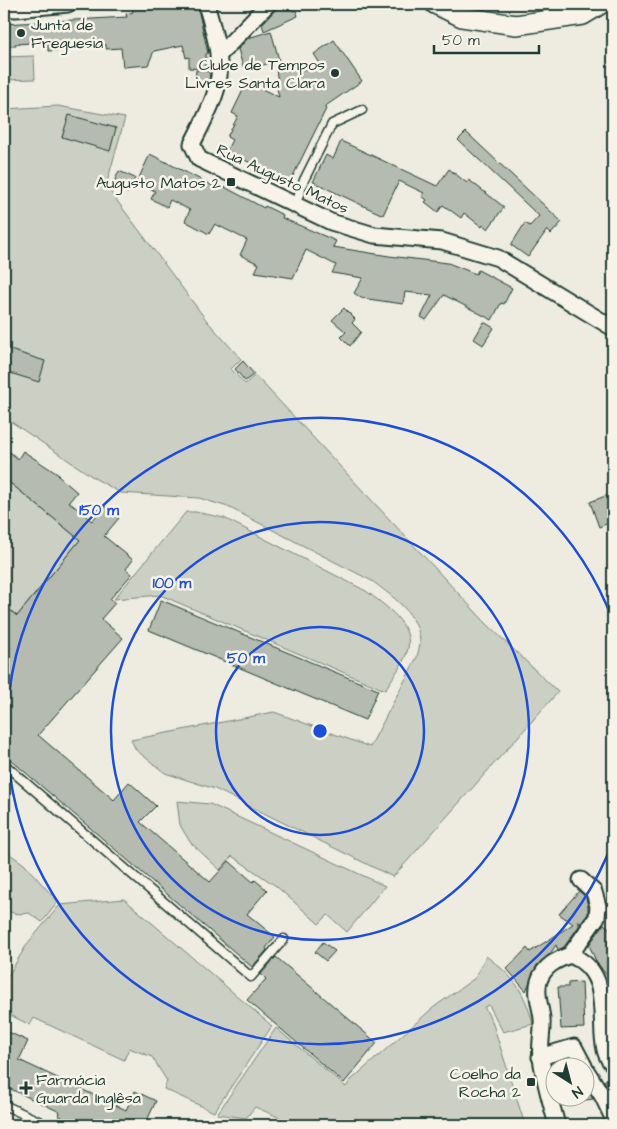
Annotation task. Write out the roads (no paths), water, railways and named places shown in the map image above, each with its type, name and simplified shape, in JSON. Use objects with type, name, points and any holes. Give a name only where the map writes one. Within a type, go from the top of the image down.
[{"type":"street","points":[[4,8],[16,9],[68,4]]},
{"type":"street","name":"Rua Augusto Matos","points":[[206,4],[218,56],[220,77],[213,98],[192,144],[199,159],[331,222],[374,235],[442,241],[498,258],[613,328]]},
{"type":"street","points":[[218,56],[268,4]]},
{"type":"street","points":[[435,4],[462,18],[516,25],[583,15],[601,4]]},
{"type":"street","points":[[557,1125],[540,1057],[542,1020],[538,992],[539,982],[550,964],[570,955],[597,917],[598,906],[594,892],[581,880]]},
{"type":"street","points":[[570,955],[588,965],[599,984],[604,1047],[608,1060],[613,1064]]},
{"type":"street","points":[[540,1057],[574,1047],[578,1056]]},
{"type":"street","points":[[594,1083],[613,1118]]},
{"type":"lane","points":[[295,206],[304,180],[332,124],[362,110]]},
{"type":"lane","points":[[4,764],[251,977],[284,939]]},
{"type":"lane","points":[[4,1105],[47,1125]]},
{"type":"place","name":"Junta de Freguesia","points":[[21,33]]},
{"type":"place","name":"Clube de Tempos Livres Santa Clara","points":[[335,73]]},
{"type":"place","name":"Augusto Matos 2","points":[[231,182]]},
{"type":"place","name":"Coelho da Rocha 2","points":[[531,1082]]},
{"type":"place","name":"Farmácia Guarda Inglêsa","points":[[26,1088]]}]
